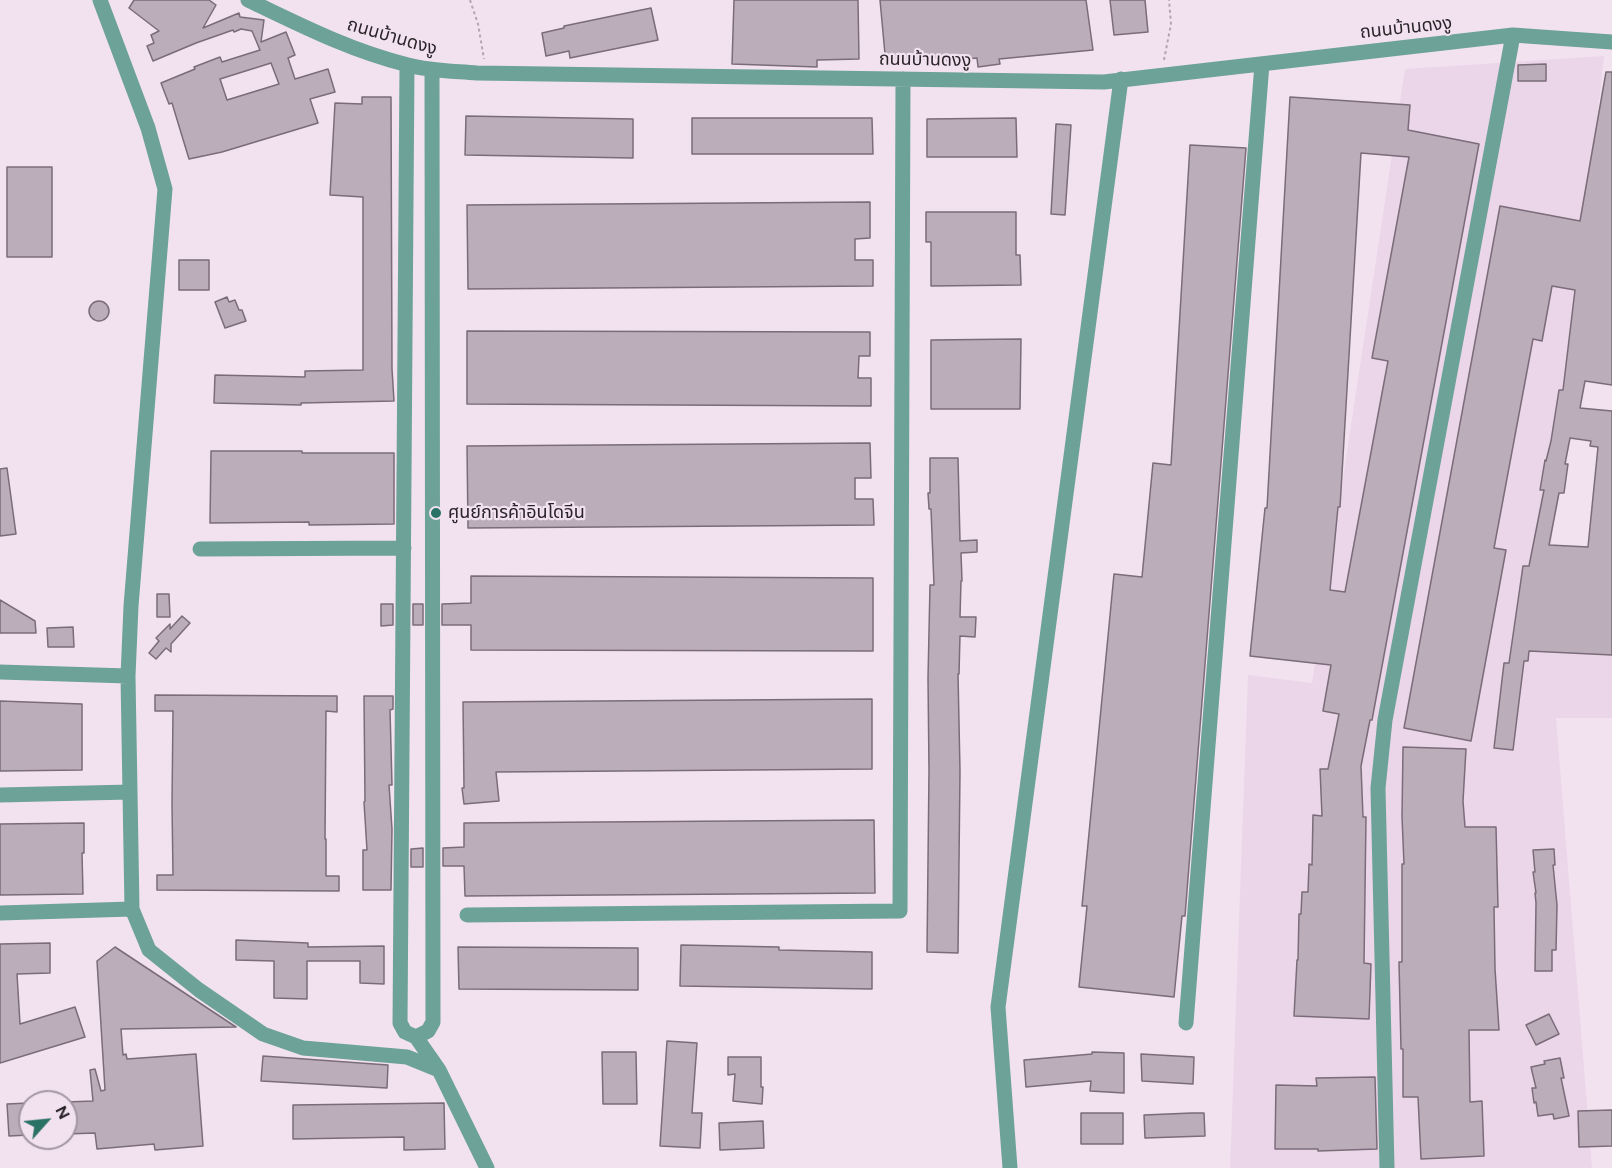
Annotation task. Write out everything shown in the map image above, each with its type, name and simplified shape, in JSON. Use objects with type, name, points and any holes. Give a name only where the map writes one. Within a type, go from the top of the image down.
[{"type":"street","points":[[100,0],[148,128],[165,189],[131,606],[128,676],[132,909],[149,950],[199,990],[263,1034],[303,1048],[407,1057],[439,1070]]},
{"type":"street","name":"ถนนบ้านดงงู","points":[[248,0],[332,40],[407,65],[432,70],[487,73],[1104,81],[1513,35],[1612,42]]},
{"type":"street","points":[[1387,1168],[1378,788],[1384,732],[1513,35]]},
{"type":"street","points":[[1186,1023],[1262,64]]},
{"type":"street","points":[[407,65],[400,1023],[405,1032],[416,1037],[439,1070],[487,1168]]},
{"type":"street","points":[[416,1037],[428,1031],[433,1022],[432,70]]},
{"type":"street","points":[[467,915],[900,911],[903,79]]},
{"type":"street","points":[[1010,1168],[998,1007],[1121,80]]},
{"type":"street","points":[[200,549],[404,548]]},
{"type":"street","points":[[0,672],[128,676]]},
{"type":"street","points":[[0,795],[130,792]]},
{"type":"street","points":[[0,913],[132,909]]},
{"type":"path","points":[[470,0],[478,24],[487,73]]},
{"type":"path","points":[[1162,75],[1171,24],[1169,0]]},
{"type":"shaded area","points":[[1604,56],[1551,548],[1612,552],[1612,718],[1556,718],[1592,1168],[1230,1168],[1248,675],[1312,683],[1405,69]]},
{"type":"building","points":[[134,0],[209,0],[216,5],[203,28],[239,13],[240,17],[264,20],[261,42],[286,32],[295,55],[288,58],[295,79],[328,69],[335,92],[310,99],[318,123],[222,152],[189,159],[172,103],[169,104],[161,83],[220,57],[222,62],[260,50],[252,31],[241,29],[196,43],[153,61],[147,46],[154,43],[151,35],[159,31],[129,8]],"holes":[[[271,63],[279,84],[227,100],[220,79]]]},
{"type":"building","points":[[734,0],[858,0],[859,59],[817,60],[817,67],[732,64]]},
{"type":"building","points":[[880,0],[1086,0],[1093,50],[999,59],[1000,64],[978,67],[977,58],[947,61],[947,56],[912,60],[912,63],[886,65]]},
{"type":"building","points":[[1110,0],[1145,0],[1148,32],[1114,35]]},
{"type":"building","points":[[651,8],[658,40],[570,58],[569,51],[546,56],[542,33],[564,28],[564,26]]},
{"type":"building","points":[[1546,64],[1546,81],[1518,81],[1518,65]]},
{"type":"building","points":[[1606,72],[1612,72],[1612,385],[1585,381],[1580,408],[1612,411],[1612,655],[1529,651],[1528,661],[1524,661],[1513,750],[1494,748],[1504,663],[1509,663],[1523,566],[1529,566],[1544,490],[1540,490],[1545,460],[1551,441],[1559,390],[1563,390],[1575,290],[1552,286],[1542,341],[1533,339],[1494,548],[1506,550],[1471,741],[1404,728],[1500,206],[1580,221]],"holes":[[[1570,438],[1591,441],[1590,446],[1598,447],[1588,547],[1549,545],[1559,493],[1564,493],[1568,464],[1565,464]]]},
{"type":"building","points":[[362,97],[391,97],[394,401],[301,403],[301,405],[214,403],[215,375],[305,377],[305,371],[363,370],[363,197],[330,195],[335,103],[362,104]]},
{"type":"building","points":[[1290,97],[1410,105],[1408,130],[1479,144],[1372,720],[1370,720],[1361,766],[1363,817],[1366,817],[1364,963],[1371,964],[1369,1019],[1294,1016],[1299,914],[1301,914],[1302,892],[1308,892],[1309,864],[1312,865],[1313,815],[1322,816],[1320,769],[1328,769],[1339,714],[1323,711],[1331,665],[1250,656],[1265,508],[1267,508]],"holes":[[[1361,153],[1409,157],[1372,358],[1388,361],[1345,592],[1330,590],[1338,507],[1340,507]]]},
{"type":"building","points":[[466,116],[633,119],[633,158],[465,155]]},
{"type":"building","points":[[692,118],[872,118],[873,154],[692,154]]},
{"type":"building","points":[[1016,118],[1017,157],[927,157],[927,119]]},
{"type":"building","points":[[1056,124],[1071,125],[1065,215],[1051,214]]},
{"type":"building","points":[[1190,145],[1246,148],[1185,916],[1182,916],[1174,997],[1079,987],[1087,906],[1082,906],[1114,574],[1142,577],[1153,463],[1171,465]]},
{"type":"building","points":[[7,167],[52,167],[52,257],[7,257]]},
{"type":"building","points":[[870,202],[870,238],[855,239],[855,260],[873,260],[873,286],[468,289],[467,205]]},
{"type":"building","points":[[926,212],[1016,212],[1016,255],[1020,255],[1021,285],[931,286],[931,242],[926,242]]},
{"type":"building","points":[[179,260],[209,260],[209,290],[179,290]]},
{"type":"building","points":[[227,297],[229,302],[235,300],[246,321],[225,328],[215,302]]},
{"type":"building","points":[[99,301],[106,304],[109,311],[106,318],[99,321],[92,318],[89,311],[92,304]]},
{"type":"building","points":[[467,331],[870,332],[870,356],[859,356],[858,378],[871,378],[871,406],[467,404]]},
{"type":"building","points":[[1021,339],[1020,409],[931,409],[931,340]]},
{"type":"building","points":[[870,443],[871,478],[855,478],[855,499],[873,499],[874,525],[468,528],[467,446]]},
{"type":"building","points":[[211,451],[394,453],[394,524],[210,523]]},
{"type":"building","points":[[930,458],[958,458],[960,541],[977,540],[977,552],[961,553],[960,617],[976,617],[975,637],[960,636],[958,953],[927,952],[928,678],[930,585],[934,585],[931,509],[929,509],[928,493],[930,493]]},
{"type":"building","points":[[7,468],[16,534],[0,536],[0,469]]},
{"type":"building","points":[[471,576],[873,578],[873,651],[471,650],[471,625],[442,625],[442,604],[471,603]]},
{"type":"building","points":[[157,594],[169,594],[170,617],[157,617]]},
{"type":"building","points":[[0,600],[35,621],[36,633],[0,633]]},
{"type":"building","points":[[381,604],[393,604],[393,625],[381,626]]},
{"type":"building","points":[[413,604],[423,604],[423,625],[413,625]]},
{"type":"building","points":[[182,616],[190,623],[171,644],[171,652],[166,648],[156,659],[149,653],[159,641],[156,638],[170,624],[170,629]]},
{"type":"building","points":[[73,627],[74,647],[48,647],[47,628]]},
{"type":"building","points":[[155,695],[337,696],[337,712],[326,711],[325,839],[326,876],[339,876],[339,891],[157,890],[157,875],[173,875],[173,711],[155,711]]},
{"type":"building","points":[[364,696],[393,696],[393,709],[390,710],[392,785],[389,785],[392,829],[391,890],[363,890],[363,850],[367,850],[364,802]]},
{"type":"building","points":[[872,699],[872,769],[496,772],[499,801],[464,804],[462,788],[464,788],[463,702]]},
{"type":"building","points":[[0,701],[82,704],[82,770],[0,771]]},
{"type":"building","points":[[1403,747],[1466,749],[1463,801],[1465,827],[1496,827],[1498,907],[1494,907],[1499,1030],[1469,1030],[1470,1102],[1482,1101],[1484,1156],[1421,1159],[1418,1097],[1403,1097],[1399,962],[1402,962],[1402,864],[1404,864]]},
{"type":"building","points":[[874,820],[875,893],[465,896],[464,866],[443,866],[443,848],[464,847],[464,823]]},
{"type":"building","points":[[84,823],[83,894],[0,895],[0,824]]},
{"type":"building","points":[[423,848],[423,867],[411,867],[411,849]]},
{"type":"building","points":[[1554,849],[1555,865],[1553,865],[1557,905],[1556,950],[1552,950],[1552,971],[1535,971],[1536,893],[1533,850]]},
{"type":"building","points":[[236,940],[308,943],[308,947],[384,946],[384,984],[360,983],[360,961],[307,961],[307,999],[274,998],[274,961],[236,960]]},
{"type":"building","points":[[50,943],[50,973],[17,974],[20,1024],[75,1007],[85,1037],[0,1063],[0,944]]},
{"type":"building","points":[[681,945],[872,952],[872,989],[680,986]]},
{"type":"building","points":[[115,947],[236,1027],[121,1029],[123,1055],[126,1054],[127,1059],[196,1054],[203,1146],[155,1150],[154,1144],[97,1149],[95,1133],[78,1134],[78,1102],[93,1101],[90,1070],[95,1069],[101,1091],[105,1090],[97,961]]},
{"type":"building","points":[[458,947],[638,948],[638,990],[459,989]]},
{"type":"building","points":[[1549,1014],[1559,1034],[1536,1045],[1526,1025]]},
{"type":"building","points":[[667,1041],[697,1043],[692,1113],[702,1113],[700,1148],[660,1146]]},
{"type":"building","points":[[602,1052],[636,1052],[637,1104],[603,1104]]},
{"type":"building","points":[[1092,1052],[1124,1053],[1124,1093],[1090,1091],[1091,1081],[1026,1087],[1024,1060],[1092,1054]]},
{"type":"building","points":[[1141,1054],[1194,1057],[1193,1084],[1142,1081]]},
{"type":"building","points":[[263,1056],[388,1065],[387,1088],[261,1081]]},
{"type":"building","points":[[728,1057],[761,1057],[762,1104],[733,1101],[735,1074],[728,1075]]},
{"type":"building","points":[[1560,1058],[1564,1078],[1561,1078],[1569,1116],[1554,1119],[1553,1114],[1538,1116],[1536,1102],[1534,1103],[1532,1088],[1536,1088],[1531,1067],[1545,1064],[1544,1061]]},
{"type":"building","points":[[1375,1077],[1377,1149],[1318,1151],[1318,1149],[1275,1149],[1276,1085],[1317,1086],[1316,1078]]},
{"type":"building","points":[[444,1103],[445,1149],[404,1150],[404,1137],[293,1139],[293,1105]]},
{"type":"building","points":[[7,1104],[18,1104],[18,1136],[9,1136]]},
{"type":"building","points":[[1612,1110],[1612,1146],[1579,1147],[1578,1111]]},
{"type":"building","points":[[1081,1113],[1123,1113],[1123,1144],[1081,1144]]},
{"type":"building","points":[[1204,1113],[1205,1136],[1145,1138],[1144,1115]]},
{"type":"building","points":[[763,1121],[764,1148],[720,1150],[719,1123]]},
{"type":"place","name":"ศูนย์การค้าอินโดจีน","points":[[436,513]]}]
